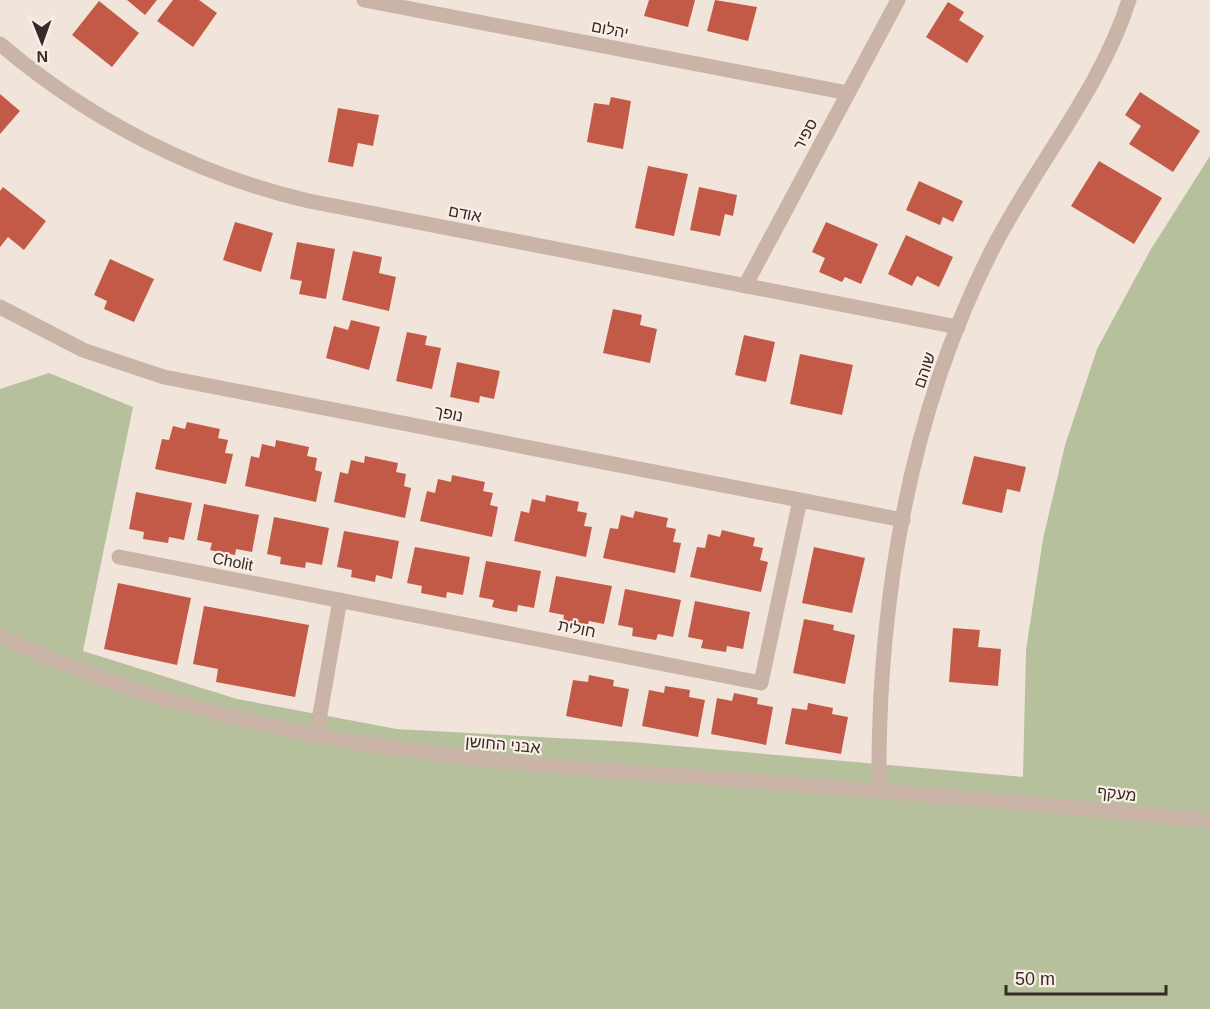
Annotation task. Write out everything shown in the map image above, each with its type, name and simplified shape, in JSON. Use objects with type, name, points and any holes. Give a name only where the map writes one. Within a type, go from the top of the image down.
[{"type":"street","name":"יהלום","points":[[364,0],[848,93]]},
{"type":"street","name":"ספיר","points":[[745,286],[898,0]]},
{"type":"street","name":"שוהם","points":[[879,791],[878,717],[882,664],[903,520],[922,436],[958,327],[991,251],[1022,194],[1093,84],[1123,21],[1130,0]]},
{"type":"street","name":"אודם","points":[[0,44],[39,75],[109,120],[178,157],[246,184],[309,201],[958,327]]},
{"type":"street","name":"נופך","points":[[0,307],[83,350],[164,377],[903,520]]},
{"type":"street","name":"חולית","points":[[340,600],[761,683],[800,500]]},
{"type":"street","name":"Cholit","points":[[118,557],[340,600]]},
{"type":"street","points":[[316,737],[340,600]]},
{"type":"street","name":"אבני החושן","points":[[0,636],[59,662],[135,691],[219,715],[316,737],[479,761],[1020,801]]},
{"type":"street","name":"מעקף","points":[[1020,801],[1210,821]]},
{"type":"green space","points":[[1210,156],[1210,1009],[0,1009],[0,389],[49,373],[133,407],[83,651],[237,699],[397,729],[632,742],[1023,777],[1026,650],[1043,539],[1065,445],[1097,349],[1151,249]]},
{"type":"building","points":[[127,0],[157,0],[145,15]]},
{"type":"building","points":[[173,0],[199,0],[217,13],[193,47],[157,21]]},
{"type":"building","points":[[649,0],[695,0],[688,27],[644,16]]},
{"type":"building","points":[[715,0],[757,7],[748,41],[707,31]]},
{"type":"building","points":[[99,1],[139,33],[112,67],[72,35]]},
{"type":"building","points":[[948,2],[964,12],[959,20],[984,36],[967,63],[926,37]]},
{"type":"building","points":[[1140,92],[1200,131],[1173,172],[1129,144],[1141,126],[1125,115]]},
{"type":"building","points":[[0,94],[20,111],[0,134]]},
{"type":"building","points":[[611,97],[631,101],[623,149],[587,142],[594,103],[609,105]]},
{"type":"building","points":[[338,108],[379,115],[373,146],[358,143],[353,167],[328,162]]},
{"type":"building","points":[[1099,161],[1162,198],[1134,244],[1071,206]]},
{"type":"building","points":[[648,166],[688,174],[674,236],[635,228]]},
{"type":"building","points":[[919,181],[963,201],[953,222],[943,217],[940,225],[906,210]]},
{"type":"building","points":[[3,187],[46,221],[24,250],[8,237],[0,247],[0,191]]},
{"type":"building","points":[[699,187],[737,195],[733,216],[725,214],[720,236],[690,230]]},
{"type":"building","points":[[235,222],[273,233],[261,272],[223,260]]},
{"type":"building","points":[[826,222],[878,244],[861,284],[845,277],[842,282],[819,272],[825,258],[812,252]]},
{"type":"building","points":[[906,235],[953,257],[939,287],[917,276],[912,286],[888,274]]},
{"type":"building","points":[[297,242],[335,249],[326,299],[299,294],[302,281],[290,279]]},
{"type":"building","points":[[353,251],[382,257],[379,273],[396,277],[389,311],[342,300]]},
{"type":"building","points":[[110,259],[154,279],[134,322],[104,309],[107,301],[94,295]]},
{"type":"building","points":[[613,309],[642,315],[640,325],[657,329],[650,363],[603,353]]},
{"type":"building","points":[[351,320],[380,327],[369,370],[326,358],[334,326],[348,330]]},
{"type":"building","points":[[407,332],[427,336],[425,345],[441,348],[432,389],[396,381]]},
{"type":"building","points":[[744,335],[775,342],[766,382],[735,375]]},
{"type":"building","points":[[800,354],[853,365],[842,415],[790,404]]},
{"type":"building","points":[[457,362],[500,371],[494,399],[480,396],[479,403],[450,397]]},
{"type":"building","points":[[187,422],[220,429],[218,438],[228,440],[225,453],[233,454],[226,484],[155,469],[162,439],[169,440],[173,426],[185,429]]},
{"type":"building","points":[[276,440],[309,447],[307,456],[317,458],[315,470],[322,472],[316,502],[245,486],[251,456],[259,458],[262,444],[275,447]]},
{"type":"building","points":[[365,456],[398,463],[396,472],[406,474],[404,486],[411,488],[405,518],[334,502],[340,472],[348,474],[351,460],[364,463]]},
{"type":"building","points":[[974,456],[1026,467],[1020,492],[1007,489],[1002,513],[962,504]]},
{"type":"building","points":[[452,475],[485,482],[483,491],[493,493],[490,505],[498,507],[492,537],[420,521],[427,491],[435,493],[438,479],[451,482]]},
{"type":"building","points":[[136,492],[192,503],[184,540],[169,537],[168,543],[143,539],[144,532],[129,529]]},
{"type":"building","points":[[546,495],[579,502],[577,511],[587,513],[584,526],[592,527],[586,557],[514,541],[521,511],[529,513],[532,499],[545,502]]},
{"type":"building","points":[[204,504],[259,515],[252,552],[236,549],[235,555],[210,550],[212,543],[197,540]]},
{"type":"building","points":[[635,511],[668,518],[666,527],[676,529],[673,542],[681,543],[675,573],[603,558],[610,528],[618,529],[621,515],[633,518]]},
{"type":"building","points":[[274,517],[329,528],[322,565],[306,562],[305,568],[280,564],[281,557],[267,554]]},
{"type":"building","points":[[722,530],[755,538],[753,546],[763,548],[760,560],[768,562],[761,592],[690,577],[697,547],[705,548],[708,534],[720,537]]},
{"type":"building","points":[[344,531],[399,541],[392,579],[376,575],[375,582],[351,577],[352,570],[337,567]]},
{"type":"building","points":[[415,547],[470,557],[463,595],[447,592],[446,598],[421,593],[422,586],[407,583]]},
{"type":"building","points":[[814,547],[865,558],[852,613],[802,603]]},
{"type":"building","points":[[486,561],[541,571],[534,608],[518,605],[517,612],[505,610],[492,607],[494,600],[479,597]]},
{"type":"building","points":[[556,576],[612,586],[604,624],[589,621],[587,627],[563,622],[564,615],[549,612]]},
{"type":"building","points":[[118,583],[191,598],[177,665],[104,649]]},
{"type":"building","points":[[625,589],[681,600],[673,637],[658,634],[656,640],[632,636],[633,628],[618,625]]},
{"type":"building","points":[[695,601],[750,612],[743,649],[727,646],[726,652],[701,648],[703,640],[688,637]]},
{"type":"building","points":[[204,606],[309,625],[295,697],[216,682],[218,669],[193,664]]},
{"type":"building","points":[[804,619],[834,625],[833,630],[855,635],[845,684],[793,673]]},
{"type":"building","points":[[953,628],[980,630],[978,647],[1001,649],[998,686],[949,682]]},
{"type":"building","points":[[589,675],[614,680],[613,686],[629,689],[622,727],[566,716],[573,680],[588,682]]},
{"type":"building","points":[[665,686],[690,690],[689,697],[705,700],[698,737],[642,726],[649,690],[664,693]]},
{"type":"building","points":[[734,693],[758,698],[757,704],[773,707],[766,745],[711,734],[717,698],[732,701]]},
{"type":"building","points":[[808,703],[833,708],[832,714],[848,717],[841,754],[785,744],[792,708],[807,710]]}]
